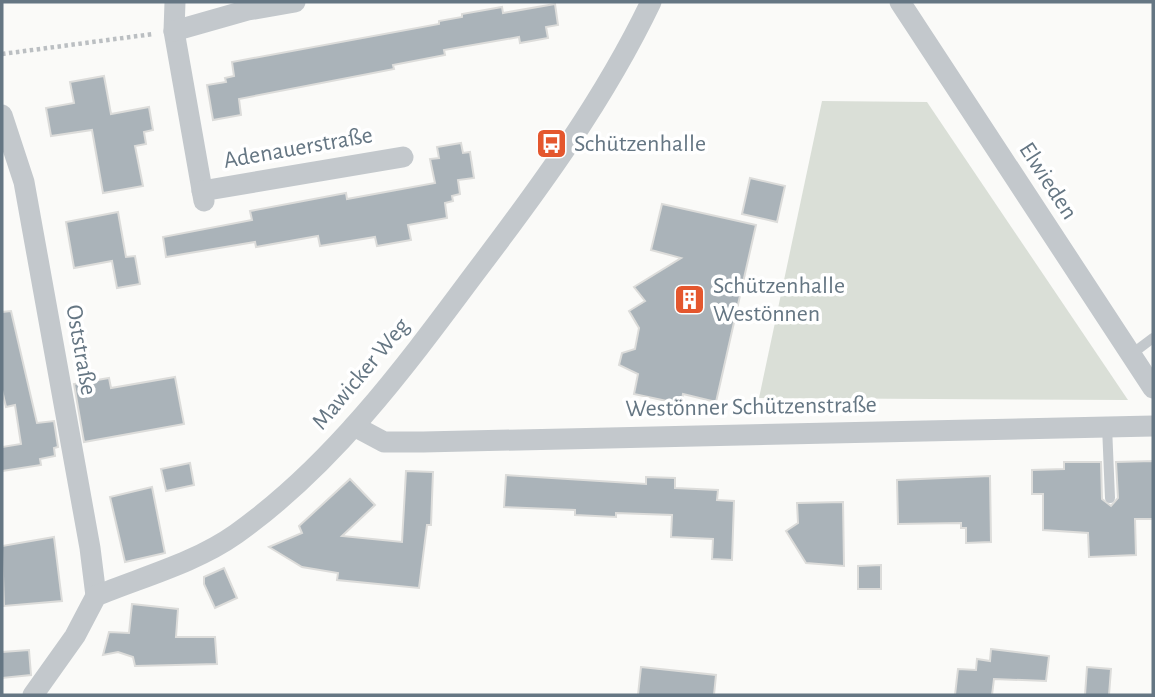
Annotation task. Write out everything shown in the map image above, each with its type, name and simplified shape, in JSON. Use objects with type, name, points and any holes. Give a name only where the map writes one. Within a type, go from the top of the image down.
[{"type":"street","name":"Adenauerstraße","points":[[175,2],[174,31],[203,196],[403,157]]},
{"type":"street","points":[[174,31],[248,10],[295,2]]},
{"type":"street","name":"Mawicker Weg","points":[[96,596],[192,558],[235,535],[309,474],[355,426],[427,338],[546,178],[626,54],[651,2]]},
{"type":"street","name":"Elwieden","points":[[900,2],[1153,388]]},
{"type":"street","name":"Oststraße","points":[[2,115],[24,182],[90,548],[96,596]]},
{"type":"street","name":"Westönner Schützenstraße","points":[[355,426],[384,442],[1153,426]]},
{"type":"street","points":[[33,695],[75,636],[96,596]]},
{"type":"lane","points":[[1132,353],[1153,338]]},
{"type":"lane","points":[[1107,426],[1110,498]]},
{"type":"path","points":[[2,54],[174,31]]},
{"type":"shaded area","points":[[822,101],[927,102],[1128,400],[759,398]]},
{"type":"building","points":[[555,4],[558,25],[546,27],[548,38],[520,43],[519,37],[444,50],[445,55],[393,65],[394,69],[239,99],[241,115],[213,120],[207,85],[226,82],[225,78],[234,76],[232,62],[439,24],[439,21],[462,17],[462,14],[502,7],[503,13]]},
{"type":"building","points":[[104,76],[111,114],[149,107],[153,130],[144,132],[146,144],[135,146],[143,186],[103,193],[92,130],[51,136],[46,108],[74,103],[70,82]]},
{"type":"building","points":[[461,143],[463,153],[470,152],[474,178],[458,180],[460,194],[452,196],[453,201],[445,203],[447,218],[408,225],[411,240],[377,246],[375,237],[320,246],[318,236],[256,247],[255,242],[166,257],[163,237],[252,220],[250,211],[346,193],[347,199],[435,183],[430,159],[439,158],[437,147]]},
{"type":"building","points":[[750,178],[785,186],[777,222],[742,214]]},
{"type":"building","name":"Schützenhalle Westönnen","points":[[662,204],[756,225],[716,402],[683,394],[681,404],[634,394],[638,374],[619,365],[622,353],[635,349],[639,328],[629,311],[645,301],[634,287],[681,258],[651,250]]},
{"type":"building","points":[[118,212],[126,257],[135,256],[140,284],[117,288],[112,261],[74,268],[66,222]]},
{"type":"building","points":[[11,311],[37,423],[54,421],[58,447],[54,448],[55,456],[40,459],[41,465],[2,471],[2,447],[21,444],[15,405],[6,407],[2,390],[2,312]]},
{"type":"building","points":[[175,377],[184,424],[84,442],[74,384],[109,378],[111,388]]},
{"type":"building","points":[[1153,461],[1153,519],[1135,519],[1136,555],[1089,557],[1088,533],[1043,530],[1043,494],[1032,494],[1032,470],[1064,469],[1064,462],[1101,462],[1102,499],[1111,506],[1118,498],[1116,462]]},
{"type":"building","points":[[190,463],[194,485],[166,491],[161,469]]},
{"type":"building","points":[[406,471],[433,472],[431,525],[427,525],[419,588],[337,580],[338,573],[302,567],[269,547],[302,533],[299,526],[350,479],[375,505],[342,536],[402,542]]},
{"type":"building","points":[[506,475],[646,484],[646,477],[675,478],[675,488],[718,490],[717,500],[734,501],[732,560],[712,559],[713,539],[671,537],[672,515],[616,513],[616,517],[575,515],[575,510],[504,507]]},
{"type":"building","points":[[990,476],[991,542],[966,543],[966,528],[961,528],[961,523],[898,524],[897,480]]},
{"type":"building","points":[[152,487],[165,553],[125,562],[110,497]]},
{"type":"building","points":[[843,502],[844,566],[806,563],[786,531],[798,523],[797,503]]},
{"type":"building","points":[[54,537],[62,601],[4,606],[2,546]]},
{"type":"building","points":[[881,565],[881,589],[858,589],[858,566]]},
{"type":"building","points":[[224,568],[237,598],[215,608],[204,584],[204,577]]},
{"type":"building","points":[[132,604],[178,609],[176,637],[215,637],[217,664],[135,666],[133,657],[118,652],[103,655],[109,632],[129,633]]},
{"type":"building","points":[[991,649],[1049,656],[1046,681],[994,679],[992,695],[955,695],[958,669],[976,670],[977,659],[990,661]]},
{"type":"building","points":[[29,650],[31,675],[2,678],[2,652]]},
{"type":"building","points":[[641,667],[716,675],[714,695],[638,695]]},
{"type":"building","points":[[1087,667],[1111,669],[1109,695],[1085,695]]},
{"type":"place","name":"Schützenhalle","points":[[551,144]]},
{"type":"place","name":"Schützenhalle Westönnen","points":[[690,300]]}]
